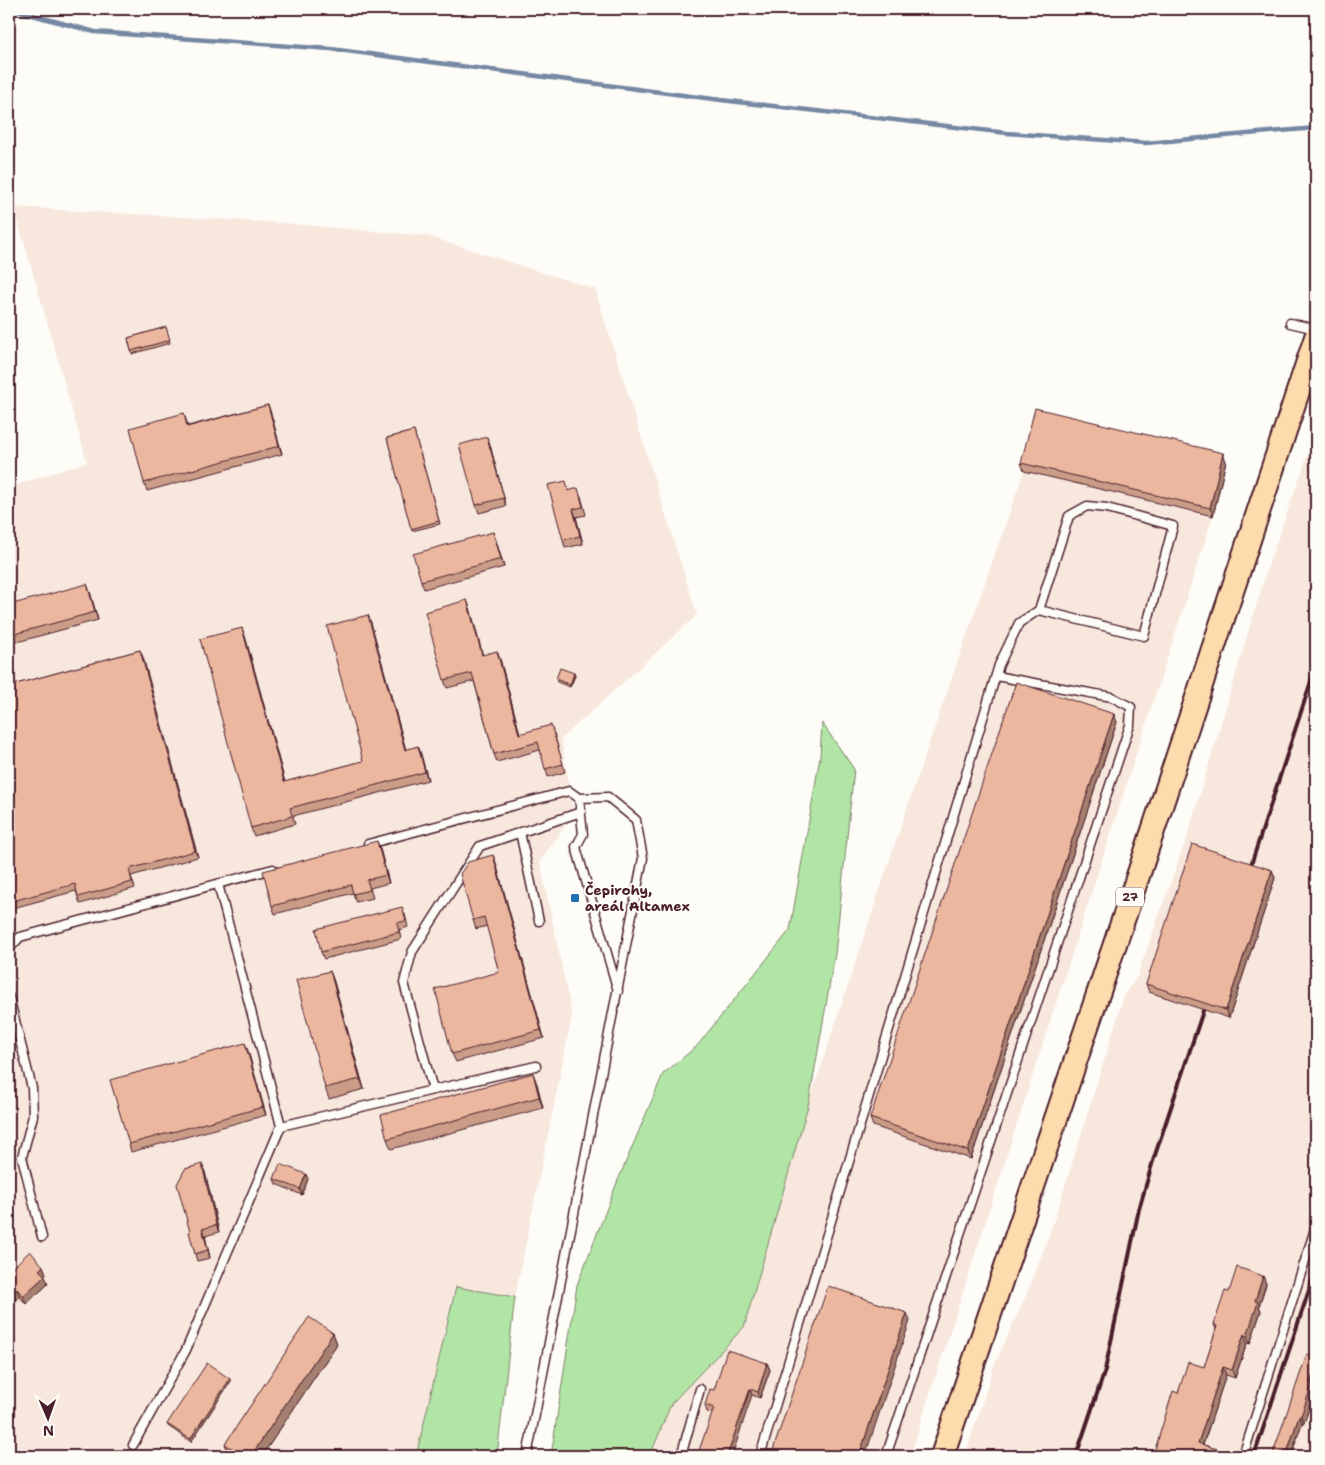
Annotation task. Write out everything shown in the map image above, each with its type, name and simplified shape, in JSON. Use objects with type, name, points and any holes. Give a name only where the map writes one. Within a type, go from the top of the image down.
[{"type":"main road","name":"27","points":[[942,1456],[1151,836],[1316,336]]},
{"type":"lane","points":[[1290,323],[1316,329]]},
{"type":"lane","points":[[760,1456],[999,665],[1019,623],[1039,610],[1069,516],[1087,506],[1107,508],[1173,526],[1144,636],[1039,610]]},
{"type":"lane","points":[[886,1456],[1130,725],[1131,707],[1112,697],[996,676]]},
{"type":"lane","points":[[360,846],[569,790],[579,798],[608,797],[636,820],[643,858],[527,1456]]},
{"type":"lane","points":[[579,798],[583,834],[576,847],[618,991]]},
{"type":"lane","points":[[433,1090],[404,983],[412,952],[480,846],[581,812]]},
{"type":"lane","points":[[520,832],[539,921]]},
{"type":"lane","points":[[9,949],[20,937],[285,866]]},
{"type":"lane","points":[[132,1445],[186,1350],[281,1126],[218,884]]},
{"type":"lane","points":[[9,997],[32,1088],[33,1116],[22,1158],[42,1237]]},
{"type":"lane","points":[[281,1126],[536,1066]]},
{"type":"lane","points":[[1244,1456],[1316,1226]]},
{"type":"lane","points":[[681,1456],[700,1389]]},
{"type":"shaded area","points":[[14,207],[282,223],[427,236],[595,289],[697,615],[561,739],[574,814],[540,861],[572,1016],[515,1297],[455,1287],[416,1456],[9,1456],[9,487],[87,462]]},
{"type":"shaded area","points":[[1038,416],[1226,461],[1213,516],[910,1456],[650,1456],[671,1404],[744,1327],[809,1102],[916,781],[1024,471]]},
{"type":"shaded area","points":[[1316,432],[1316,1456],[965,1456],[994,1366],[1031,1284],[1056,1215],[1125,993],[1137,977],[1189,831],[1268,566]]},
{"type":"green space","points":[[822,723],[854,769],[835,954],[809,1102],[744,1327],[671,1404],[650,1456],[551,1456],[577,1285],[616,1185],[663,1074],[697,1046],[790,930],[820,757]]},
{"type":"green space","points":[[456,1287],[515,1297],[497,1456],[416,1456]]},
{"type":"building","points":[[166,327],[170,340],[131,351],[128,338]]},
{"type":"building","points":[[268,405],[279,446],[144,483],[130,428],[184,413],[187,427]]},
{"type":"building","points":[[1035,408],[1223,453],[1210,508],[1021,463]]},
{"type":"building","points":[[414,431],[439,521],[411,529],[387,438]]},
{"type":"building","points":[[487,437],[504,498],[476,505],[459,445]]},
{"type":"building","points":[[566,481],[568,491],[578,488],[583,507],[573,509],[580,536],[563,540],[548,485]]},
{"type":"building","points":[[493,532],[501,559],[421,581],[413,554]]},
{"type":"building","points":[[87,584],[95,612],[14,634],[9,615],[9,605]]},
{"type":"building","points":[[467,600],[482,655],[497,651],[519,734],[551,725],[563,764],[545,769],[538,742],[494,754],[472,673],[444,680],[425,612]]},
{"type":"building","points":[[368,615],[405,750],[418,746],[425,772],[290,808],[292,816],[251,828],[200,639],[242,628],[284,782],[363,761],[327,626]]},
{"type":"building","points":[[140,650],[195,851],[129,869],[132,882],[78,897],[75,884],[9,902],[9,686]]},
{"type":"building","points":[[560,668],[574,673],[570,685],[556,679]]},
{"type":"building","points":[[1016,682],[1114,714],[968,1151],[870,1118]]},
{"type":"building","points":[[377,841],[386,875],[367,880],[370,890],[353,894],[351,885],[272,906],[263,871]]},
{"type":"building","points":[[1192,844],[1272,870],[1226,1010],[1146,984]]},
{"type":"building","points":[[493,855],[541,1030],[452,1054],[435,989],[499,972],[484,917],[473,920],[460,874],[468,862]]},
{"type":"building","points":[[402,907],[406,921],[397,923],[399,932],[321,952],[316,929]]},
{"type":"building","points":[[330,971],[360,1079],[325,1088],[296,980]]},
{"type":"building","points":[[245,1043],[263,1107],[129,1144],[110,1080]]},
{"type":"building","points":[[533,1073],[539,1097],[387,1139],[381,1115]]},
{"type":"building","points":[[202,1164],[216,1225],[202,1229],[208,1250],[195,1254],[177,1184],[185,1169]]},
{"type":"building","points":[[280,1164],[306,1174],[300,1189],[274,1179]]},
{"type":"building","points":[[30,1251],[43,1266],[39,1270],[45,1276],[23,1296],[17,1289],[13,1293],[9,1288],[9,1271]]},
{"type":"building","points":[[1237,1267],[1263,1276],[1255,1301],[1258,1302],[1247,1336],[1244,1334],[1232,1370],[1223,1367],[1198,1443],[1220,1450],[1218,1456],[1153,1456],[1173,1391],[1178,1393],[1188,1362],[1204,1367],[1217,1326],[1214,1324],[1225,1291],[1229,1292]]},
{"type":"building","points":[[828,1286],[907,1313],[859,1456],[771,1456]]},
{"type":"building","points":[[309,1317],[333,1333],[251,1456],[244,1456],[225,1444]]},
{"type":"building","points":[[727,1350],[767,1363],[758,1392],[750,1389],[727,1456],[697,1456],[714,1408],[705,1405],[710,1389],[714,1390]]},
{"type":"building","points":[[1307,1354],[1316,1357],[1316,1365],[1310,1383],[1312,1384],[1286,1456],[1272,1456]]},
{"type":"building","points":[[207,1363],[230,1379],[190,1439],[167,1424]]},
{"type":"waterway","points":[[16,9],[95,32],[331,49],[721,100],[1007,133],[1146,143],[1316,128]]},
{"type":"railway","points":[[1247,877],[1316,666]]},
{"type":"railway","points":[[1076,1456],[1105,1370],[1139,1209],[1208,996]]},
{"type":"railway","points":[[1254,1456],[1316,1269]]},
{"type":"place","name":"Čepirohy, areál Altamex","points":[[575,898]]}]
